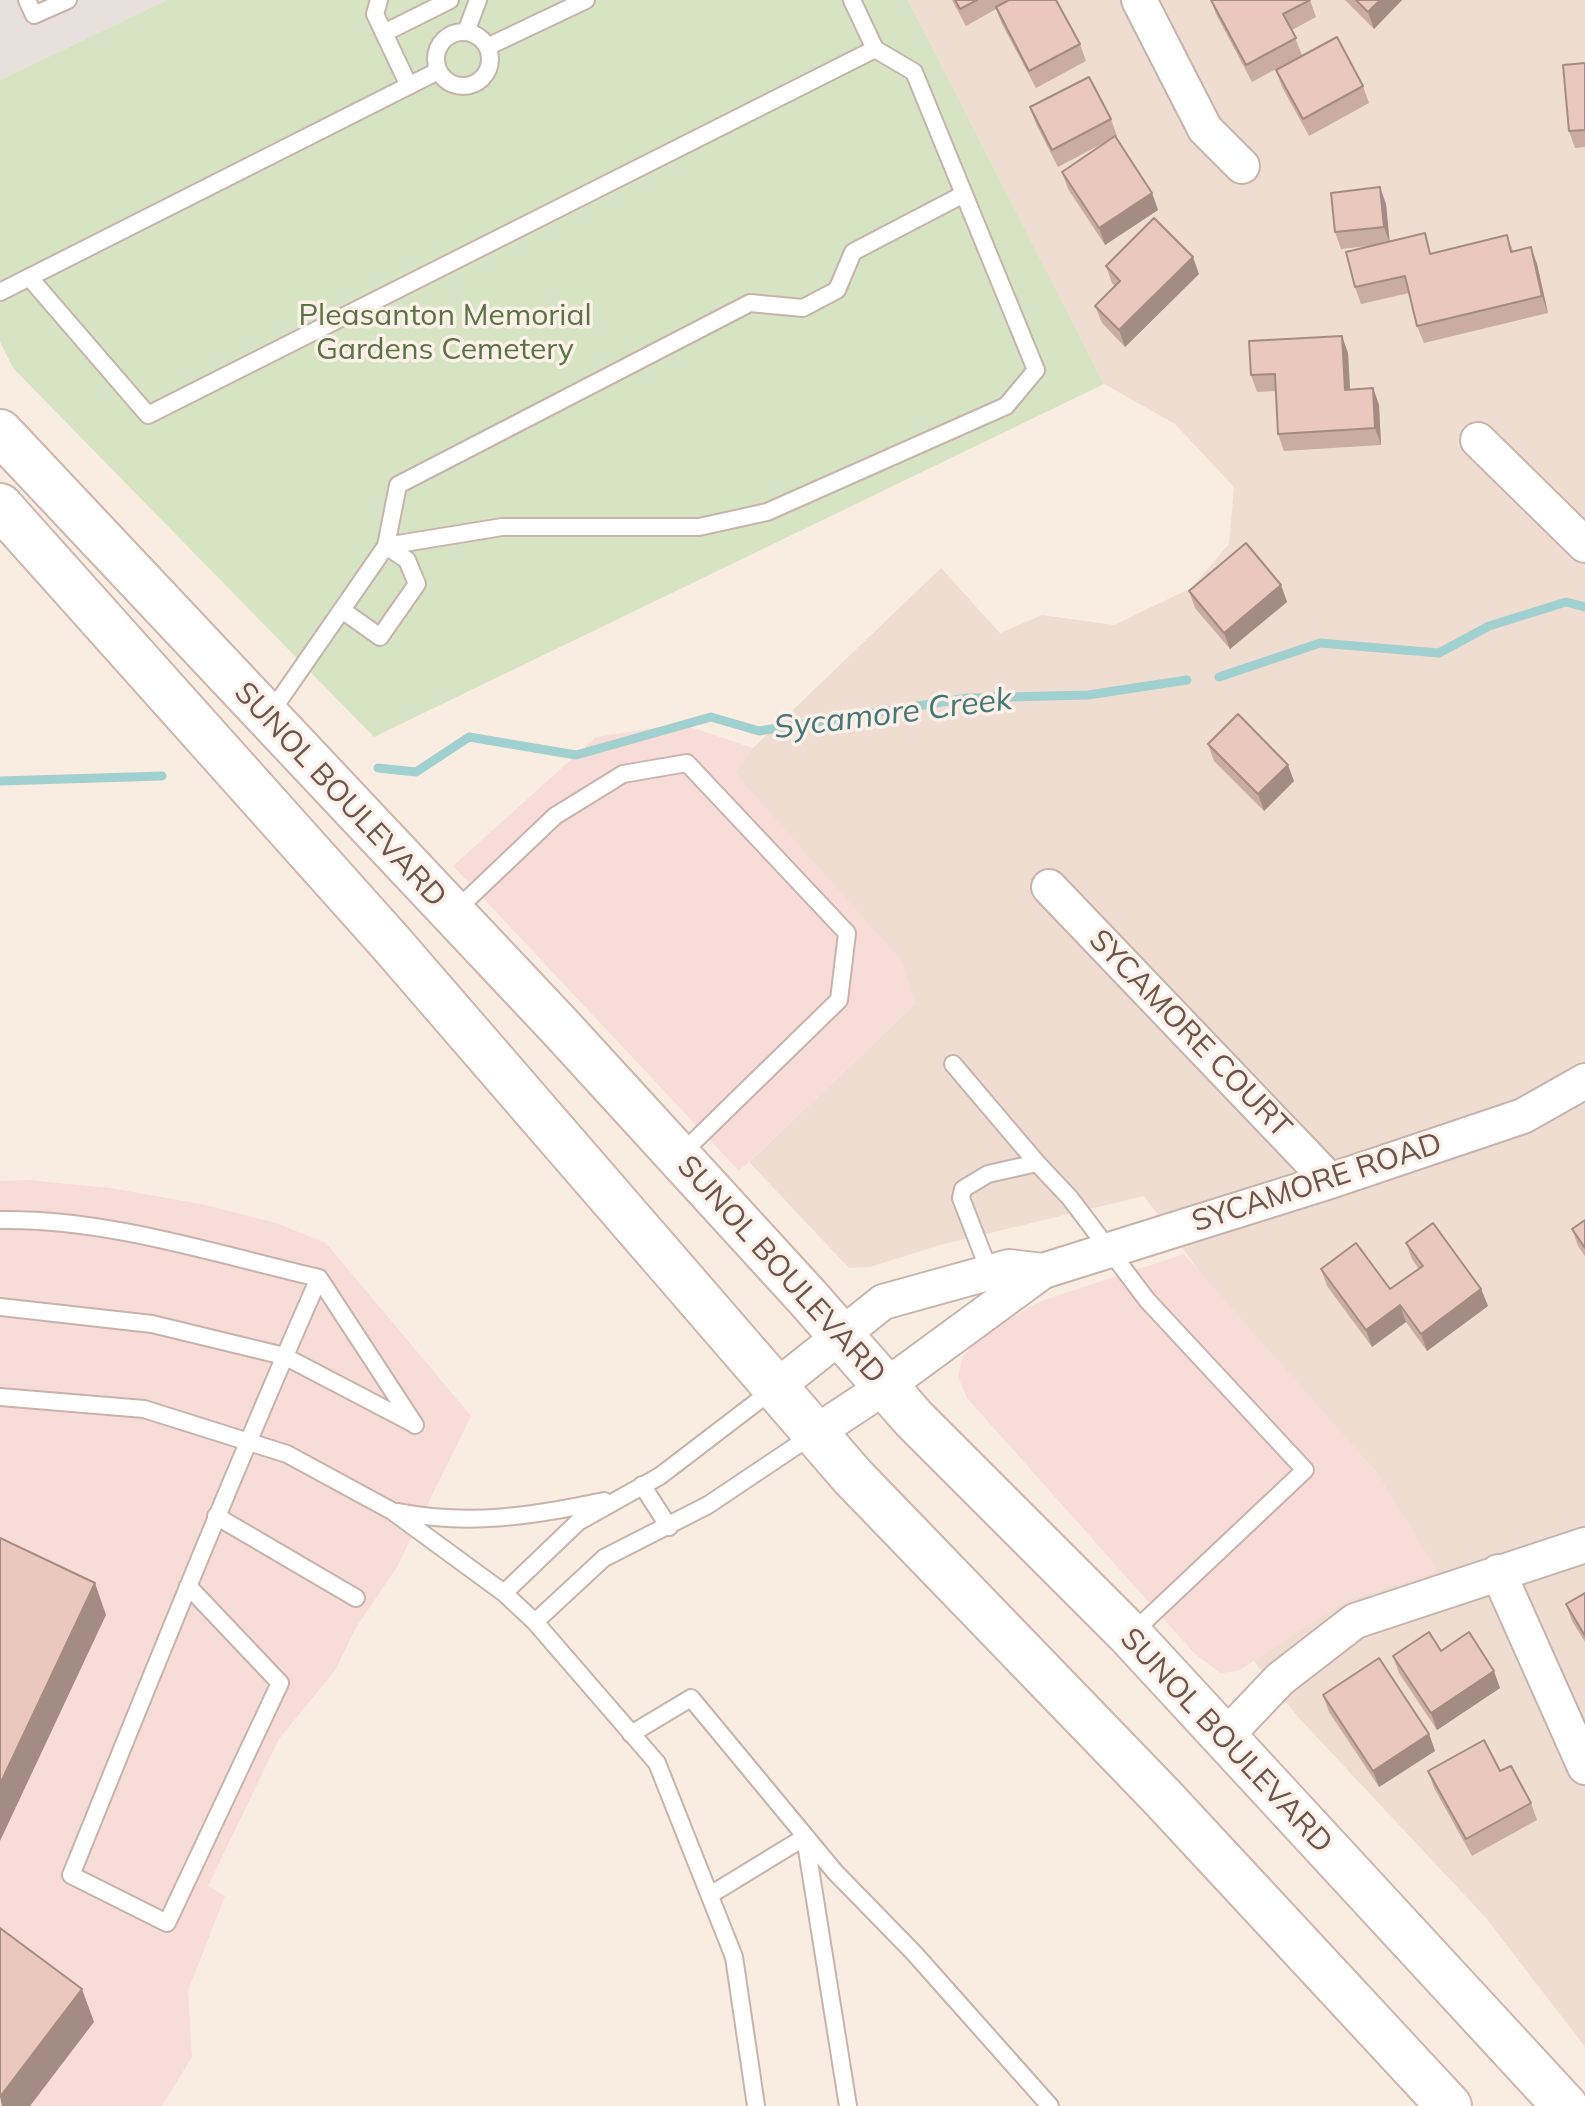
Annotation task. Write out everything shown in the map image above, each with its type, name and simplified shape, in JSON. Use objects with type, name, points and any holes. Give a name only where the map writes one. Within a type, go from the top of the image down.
[{"type":"main road","name":"SUNOL BOULEVARD","points":[[0,432],[679,1157],[886,1386],[1130,1635],[1565,2106]]},
{"type":"main road","name":"SUNOL BOULEVARD","points":[[0,506],[244,783],[390,942],[815,1433],[1302,1946],[1449,2106]]},
{"type":"main road","points":[[51,562],[123,609],[219,714],[236,722],[263,714]]},
{"type":"street","points":[[1139,0],[1205,129],[1242,166]]},
{"type":"street","points":[[1478,440],[1585,545]]},
{"type":"street","name":"SYCAMORE COURT","points":[[1049,887],[1330,1181]]},
{"type":"street","name":"SYCAMORE ROAD","points":[[815,1433],[886,1386],[1043,1271],[1330,1181],[1523,1116],[1585,1081]]},
{"type":"street","name":"SYCAMORE ROAD","points":[[775,1388],[883,1302],[1009,1267],[1043,1271]]},
{"type":"street","points":[[1223,1739],[1280,1679],[1355,1621],[1585,1545]]},
{"type":"street","points":[[1498,1572],[1585,1767]]},
{"type":"lane","points":[[27,0],[34,15],[68,0]]},
{"type":"lane","points":[[379,0],[375,14],[409,86]]},
{"type":"lane","points":[[384,33],[450,0]]},
{"type":"lane","points":[[466,32],[478,0]]},
{"type":"lane","points":[[487,47],[586,0]]},
{"type":"lane","points":[[386,546],[502,527],[699,527],[767,512],[1006,406],[1036,370],[914,72],[875,49],[852,0]]},
{"type":"lane","points":[[466,32],[481,38],[487,47],[489,68],[475,84],[454,86],[438,71],[437,50],[451,34],[466,32]]},
{"type":"lane","points":[[29,277],[148,415],[875,49]]},
{"type":"lane","points":[[0,292],[438,71]]},
{"type":"lane","points":[[263,714],[386,546],[398,485],[750,303],[803,308],[837,290],[853,252],[964,194]]},
{"type":"lane","points":[[342,610],[380,637],[417,584],[407,560],[386,546]]},
{"type":"lane","points":[[453,914],[555,816],[623,774],[687,763],[847,933],[839,1000],[679,1157]]},
{"type":"lane","points":[[953,1064],[1070,1198],[1106,1250],[1147,1300],[1305,1470],[1130,1635]]},
{"type":"lane","points":[[990,1273],[961,1198],[963,1189],[988,1174],[1037,1163]]},
{"type":"lane","points":[[0,1220],[44,1219],[170,1243],[319,1278],[415,1425],[284,1356],[152,1324],[0,1307]]},
{"type":"lane","points":[[188,1586],[280,1683],[167,1923],[71,1875],[246,1441],[319,1278]]},
{"type":"lane","points":[[504,1593],[578,1522],[702,1446],[775,1388]]},
{"type":"lane","points":[[0,1397],[144,1409],[287,1454],[392,1511],[504,1593],[535,1622],[657,1763],[734,1957],[756,2106]]},
{"type":"lane","points":[[535,1622],[604,1558],[669,1527],[815,1433]]},
{"type":"lane","points":[[642,1485],[669,1527]]},
{"type":"lane","points":[[392,1511],[436,1519],[511,1519],[616,1499]]},
{"type":"lane","points":[[216,1516],[356,1598]]},
{"type":"lane","points":[[631,1734],[691,1698],[805,1837],[1050,2106]]},
{"type":"lane","points":[[710,1895],[805,1837]]},
{"type":"lane","points":[[805,1837],[848,2106]]},
{"type":"shaded area","points":[[0,0],[167,0],[0,80]]},
{"type":"shaded area","points":[[908,0],[1585,0],[1585,2047],[1486,1918],[1298,1717],[1253,1660],[1349,1599],[1437,1571],[1376,1472],[1205,1279],[1144,1196],[940,1245],[870,1267],[849,1268],[749,1162],[916,1003],[734,772],[753,748],[941,568],[1000,633],[1042,615],[1114,625],[1191,588],[1229,544],[1234,487],[1175,424],[1104,384]]},
{"type":"shaded area","points":[[681,724],[753,748],[735,773],[901,960],[916,1003],[739,1171],[453,866],[596,737]]},
{"type":"shaded area","points":[[27,1180],[110,1188],[201,1204],[276,1223],[326,1243],[471,1416],[397,1567],[355,1629],[336,1669],[279,1739],[208,1886],[225,1896],[188,1991],[192,2057],[162,2106],[0,2106],[0,1181]]},
{"type":"shaded area","points":[[1184,1254],[1376,1472],[1438,1572],[1349,1599],[1238,1671],[1220,1673],[1194,1653],[967,1398],[958,1377],[963,1356],[983,1335],[1041,1301]]},
{"type":"green space","name":"Pleasanton Memorial Gardens Cemetery","points":[[167,0],[908,0],[1104,384],[374,737],[13,368],[0,342],[0,80]]},
{"type":"building","points":[[955,0],[977,0],[960,9]]},
{"type":"building","points":[[1009,0],[1056,0],[1080,44],[1029,71],[996,7]]},
{"type":"building","points":[[1211,0],[1310,0],[1283,14],[1296,38],[1246,65]]},
{"type":"building","points":[[1356,0],[1380,0],[1368,12]]},
{"type":"building","points":[[1337,37],[1363,86],[1303,119],[1276,70]]},
{"type":"building","points":[[1585,63],[1585,130],[1569,131],[1563,65]]},
{"type":"building","points":[[1089,77],[1111,119],[1052,150],[1030,107]]},
{"type":"building","points":[[1115,136],[1152,193],[1099,228],[1062,172]]},
{"type":"building","points":[[1380,187],[1384,227],[1335,232],[1331,193]]},
{"type":"building","points":[[1154,218],[1193,257],[1119,330],[1095,306],[1120,281],[1106,266]]},
{"type":"building","points":[[1425,233],[1430,254],[1507,235],[1511,252],[1531,247],[1542,296],[1417,326],[1405,276],[1355,287],[1346,252]]},
{"type":"building","points":[[1342,336],[1345,390],[1373,388],[1375,428],[1278,434],[1275,374],[1251,375],[1249,341]]},
{"type":"building","points":[[1246,543],[1281,585],[1224,633],[1189,591]]},
{"type":"building","points":[[1238,714],[1288,765],[1258,794],[1208,744]]},
{"type":"building","points":[[1585,1220],[1585,1248],[1572,1229]]},
{"type":"building","points":[[1433,1223],[1481,1289],[1421,1334],[1400,1305],[1366,1330],[1321,1269],[1356,1243],[1390,1289],[1423,1266],[1406,1243]]},
{"type":"building","points":[[0,1538],[95,1583],[0,1784]]},
{"type":"building","points":[[1585,1593],[1585,1636],[1566,1604]]},
{"type":"building","points":[[1429,1632],[1441,1651],[1469,1632],[1494,1671],[1431,1713],[1393,1656]]},
{"type":"building","points":[[1379,1658],[1429,1734],[1373,1771],[1323,1695]]},
{"type":"building","points":[[1484,1740],[1500,1771],[1511,1766],[1531,1803],[1466,1839],[1428,1771]]},
{"type":"building","points":[[0,1928],[82,1989],[0,2097]]},
{"type":"waterway","name":"Sycamore Creek","points":[[1219,677],[1320,643],[1439,653],[1489,626],[1566,602],[1585,607]]},
{"type":"waterway","name":"Sycamore Creek","points":[[378,768],[416,772],[469,737],[576,755],[711,717],[759,731],[968,698],[1088,695],[1187,680]]},
{"type":"waterway","name":"Sycamore Creek","points":[[0,781],[162,776]]}]
